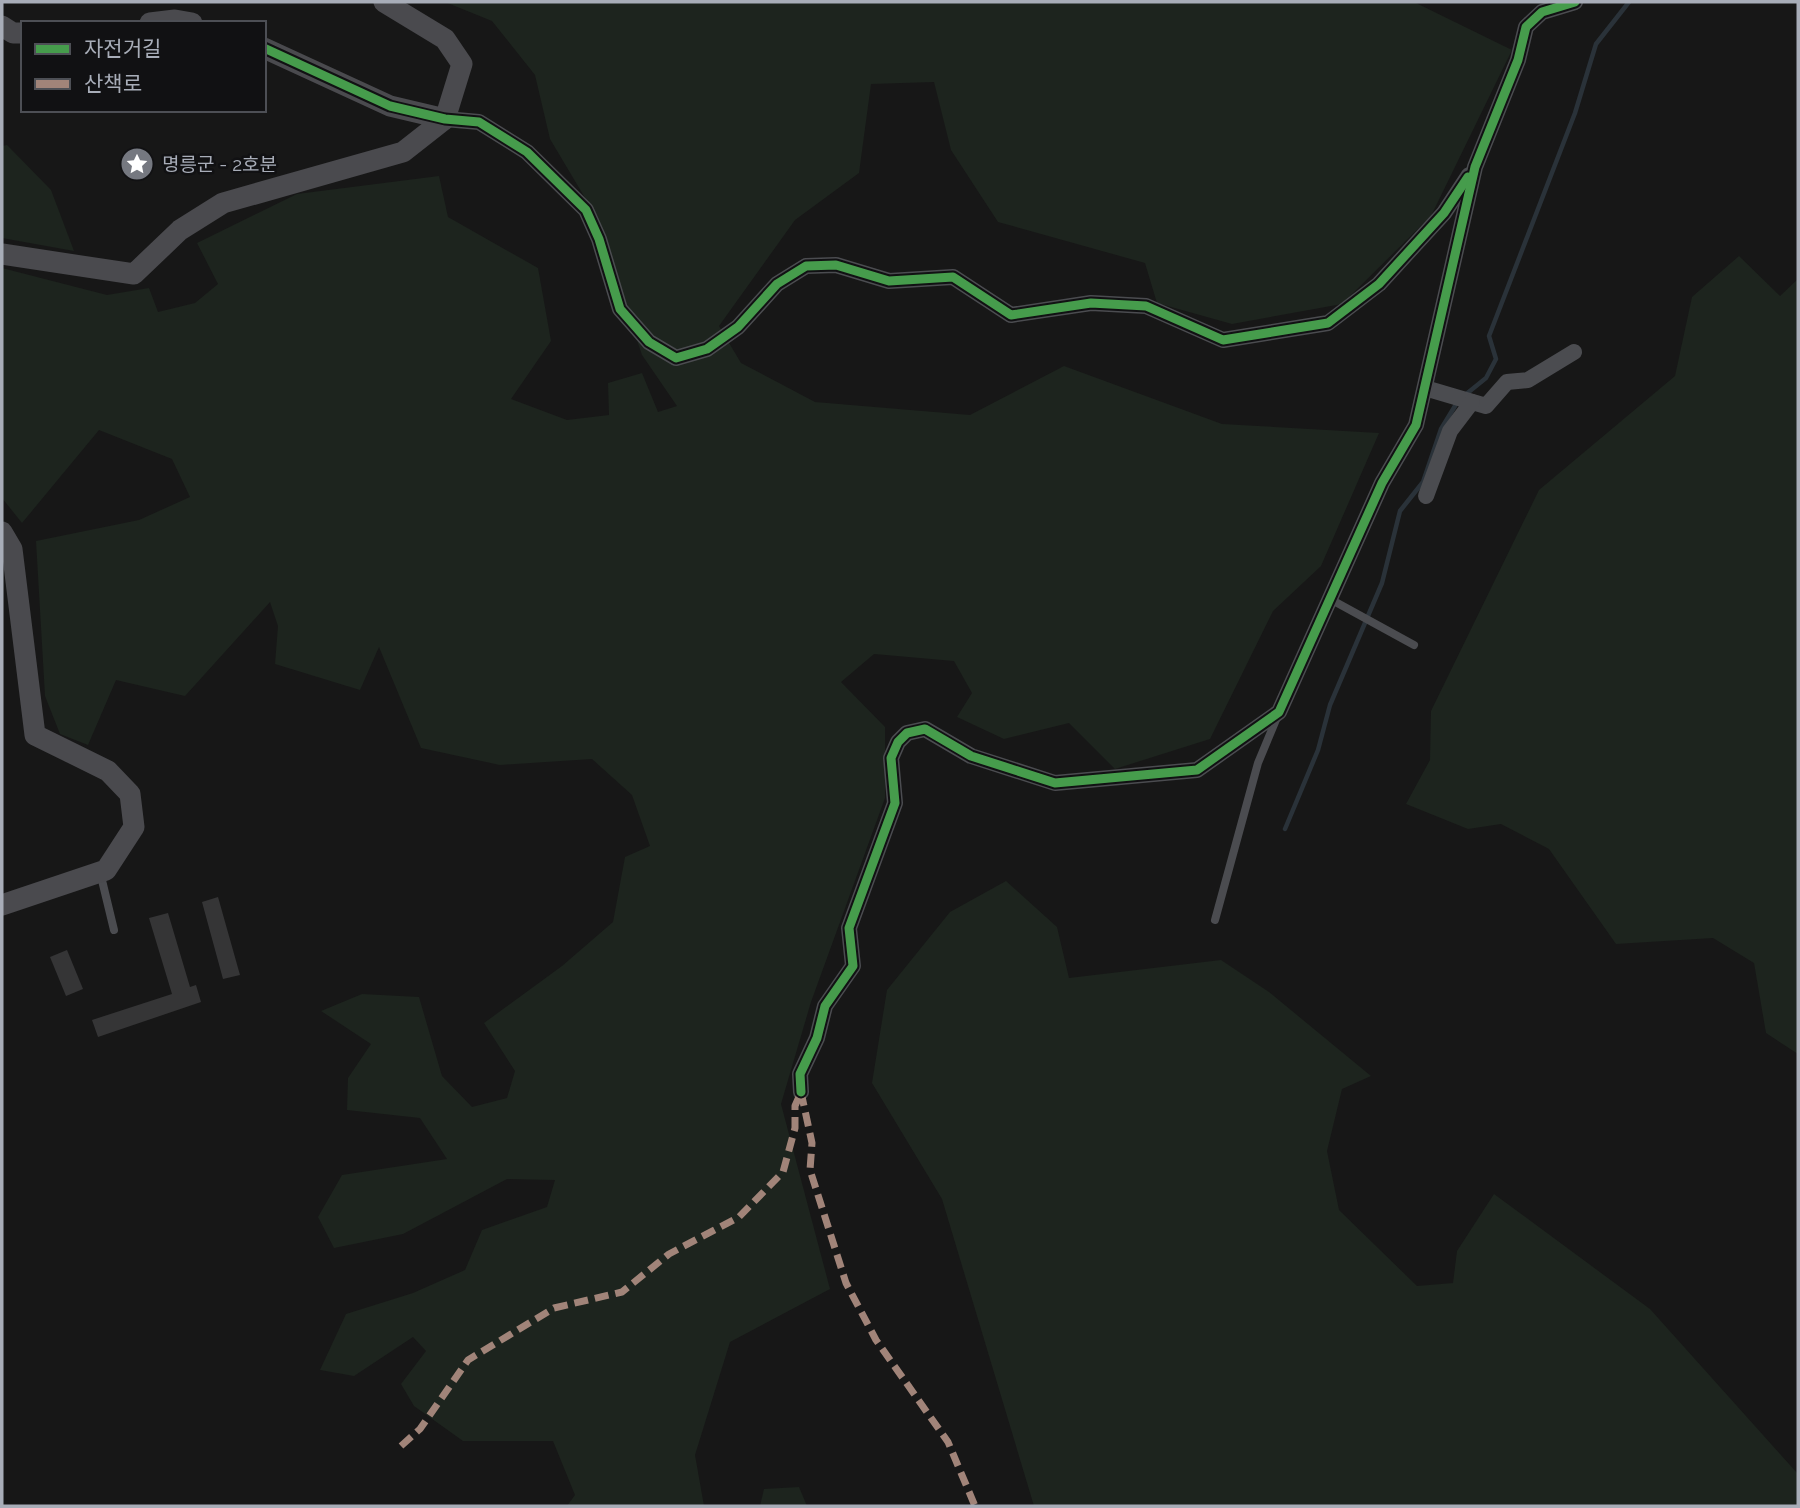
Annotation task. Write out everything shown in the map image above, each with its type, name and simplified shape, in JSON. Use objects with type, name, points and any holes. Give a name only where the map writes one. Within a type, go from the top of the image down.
[{"type":"street","points":[[2,254],[134,274],[180,230],[223,203],[403,152],[445,120],[462,64],[444,39],[384,2]]},
{"type":"street","points":[[801,1092],[800,1074],[817,1038],[825,1006],[853,966],[849,928],[895,803],[891,758],[898,742],[907,733],[925,729],[971,756],[1055,783],[1197,771],[1279,712],[1382,483],[1416,425],[1475,167],[1518,60],[1526,27],[1542,12],[1575,2]]},
{"type":"street","points":[[2,26],[13,33],[21,33]]},
{"type":"street","points":[[266,49],[390,106],[445,120],[480,122],[527,152],[586,210],[599,239],[620,309],[649,342],[676,358],[707,349],[738,327],[777,284],[806,266],[836,265],[889,281],[953,277],[1011,315],[1091,303],[1146,306],[1223,340],[1328,323],[1379,284],[1444,214],[1475,167]]},
{"type":"street","points":[[1424,388],[1486,407],[1507,382],[1528,380],[1574,352]]},
{"type":"street","points":[[1426,496],[1450,431],[1472,402]]},
{"type":"street","points":[[2,532],[12,549],[35,735],[108,771],[130,794],[134,827],[106,870],[2,905]]},
{"type":"lane","points":[[1330,599],[1413,645]]},
{"type":"lane","points":[[1215,920],[1258,763],[1279,712]]},
{"type":"lane","points":[[100,872],[114,930]]},
{"type":"shaded area","points":[[445,2],[1414,2],[1512,50],[1431,216],[1342,304],[1232,324],[1157,303],[1145,263],[998,222],[951,150],[934,82],[871,84],[859,173],[795,220],[719,326],[741,363],[815,402],[970,415],[1064,366],[1222,424],[1379,433],[1321,566],[1273,611],[1210,739],[1115,769],[1069,723],[1004,739],[957,717],[972,693],[954,661],[874,654],[841,682],[885,727],[885,798],[811,1002],[781,1104],[830,1289],[730,1342],[695,1455],[704,1506],[567,1506],[575,1495],[553,1441],[463,1441],[414,1406],[401,1384],[426,1351],[413,1337],[354,1376],[320,1370],[346,1314],[413,1293],[465,1270],[482,1230],[547,1207],[555,1180],[507,1179],[403,1234],[334,1248],[318,1217],[342,1175],[447,1159],[420,1118],[347,1110],[348,1078],[371,1044],[321,1011],[362,994],[419,997],[442,1076],[472,1107],[507,1098],[515,1071],[484,1023],[562,966],[613,922],[625,857],[650,846],[632,795],[592,759],[500,765],[421,748],[379,647],[360,690],[275,664],[278,626],[270,602],[185,696],[116,680],[88,745],[60,734],[45,696],[36,541],[139,520],[190,497],[172,459],[99,430],[22,523],[2,498],[2,268],[107,295],[149,288],[158,312],[195,303],[218,284],[197,243],[297,194],[439,176],[448,217],[538,268],[551,341],[511,399],[567,420],[609,415],[608,383],[642,373],[658,412],[677,406],[642,355],[594,213],[550,139],[535,75],[492,21]]},
{"type":"shaded area","points":[[7,145],[51,190],[74,251],[2,238],[2,146]]},
{"type":"shaded area","points":[[1739,256],[1780,296],[1798,279],[1798,1054],[1766,1033],[1754,963],[1713,938],[1616,944],[1549,849],[1501,824],[1468,829],[1406,804],[1430,760],[1431,711],[1539,490],[1675,376],[1692,297]]},
{"type":"shaded area","points":[[1006,881],[1057,927],[1069,978],[1221,960],[1269,992],[1371,1076],[1342,1089],[1327,1151],[1339,1210],[1417,1286],[1453,1283],[1457,1251],[1494,1194],[1650,1309],[1798,1474],[1798,1506],[1034,1506],[942,1199],[872,1083],[887,990],[950,912]]},
{"type":"shaded area","points":[[799,1487],[807,1506],[760,1506],[764,1489]]},
{"type":"building","points":[[218,897],[240,975],[223,979],[202,902]]},
{"type":"building","points":[[168,913],[190,987],[196,985],[201,1002],[98,1037],[92,1020],[172,994],[149,918]]},
{"type":"building","points":[[67,950],[83,989],[66,996],[50,957]]},
{"type":"waterway","points":[[1465,395],[1486,378],[1496,359],[1489,336],[1575,113],[1596,44],[1629,2]]},
{"type":"waterway","points":[[1285,829],[1318,750],[1330,705],[1382,583],[1400,511],[1423,482],[1441,429],[1458,401]]},
{"type":"marked path","points":[[801,1092],[812,1143],[810,1170],[846,1283],[876,1340],[948,1442],[975,1506]]},
{"type":"marked path","points":[[401,1446],[420,1429],[468,1360],[554,1308],[622,1292],[669,1254],[739,1217],[783,1172],[795,1128],[795,1106],[801,1092]]},
{"type":"cycle path","points":[[801,1092],[800,1074],[817,1038],[825,1006],[853,966],[849,928],[895,803],[891,758],[898,742],[907,733],[925,729],[971,756],[1055,783],[1197,770],[1279,712],[1382,483],[1416,425],[1475,167],[1518,60],[1526,27],[1542,12],[1575,2]]},
{"type":"cycle path","points":[[266,49],[390,106],[445,119],[479,122],[527,152],[586,210],[599,239],[620,309],[649,342],[676,358],[707,349],[738,327],[777,284],[806,266],[836,265],[889,281],[953,277],[1011,315],[1091,303],[1146,306],[1223,340],[1328,323],[1379,284],[1444,213],[1468,177]]},
{"type":"place","name":"명릉군 - 2호분","points":[[137,164]]}]
